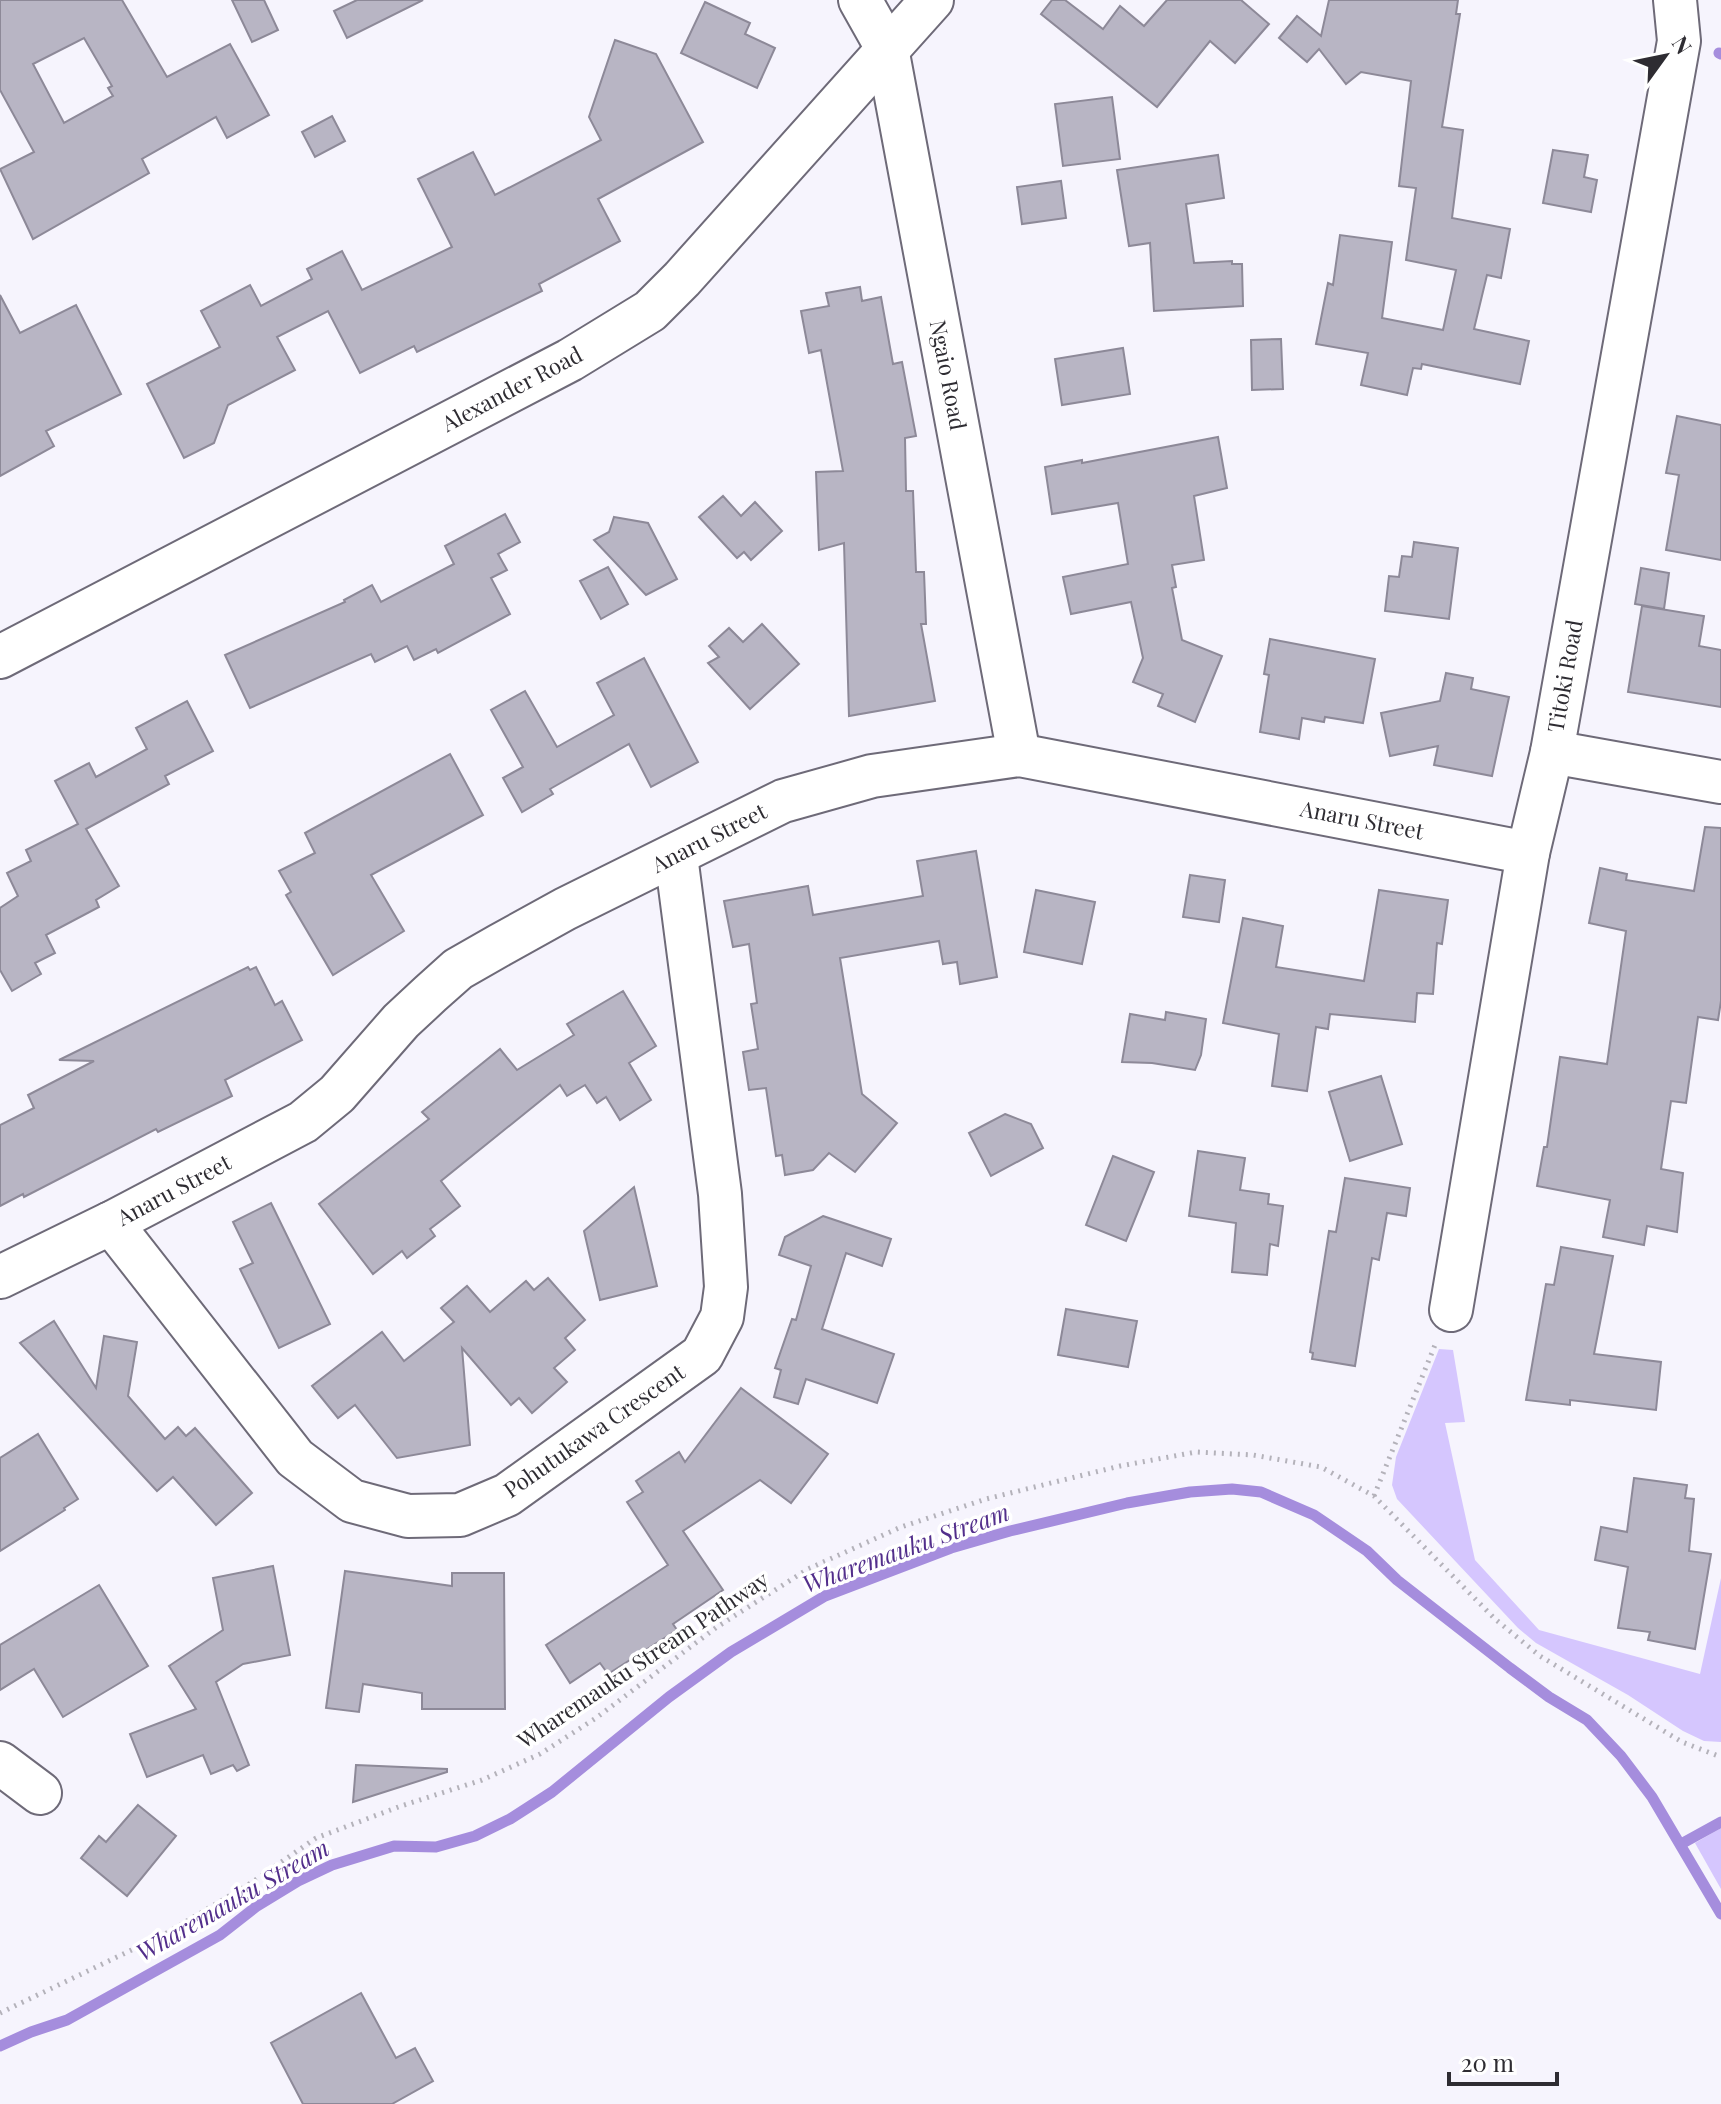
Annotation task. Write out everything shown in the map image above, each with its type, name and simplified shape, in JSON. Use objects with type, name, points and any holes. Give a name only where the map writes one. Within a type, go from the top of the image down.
[{"type":"street","name":"Ngaio Road","points":[[860,0],[887,48],[1019,755]]},
{"type":"street","name":"Alexander Road","points":[[0,657],[570,360],[650,311],[932,0]]},
{"type":"street","name":"Titoki Road","points":[[1451,1310],[1528,853],[1552,752],[1679,41],[1675,0]]},
{"type":"street","points":[[1552,752],[1721,782]]},
{"type":"street","name":"Anaru Street","points":[[0,1277],[111,1223],[303,1122],[337,1094],[401,1021],[458,969],[565,909],[783,801],[872,776],[1019,755],[1528,853]]},
{"type":"street","name":"Pohutukawa Crescent","points":[[111,1223],[295,1458],[352,1501],[408,1516],[460,1515],[507,1495],[702,1355],[722,1317],[726,1287],[720,1194],[676,856]]},
{"type":"street","points":[[0,1763],[40,1793]]},
{"type":"path","points":[[1374,1496],[1451,1310]]},
{"type":"path","name":"Wharemauku Stream Pathway","points":[[0,2013],[165,1934],[251,1883],[316,1838],[482,1780],[540,1754],[596,1718],[717,1627],[808,1569],[901,1527],[986,1499],[1120,1466],[1196,1452],[1253,1455],[1321,1467],[1374,1496],[1495,1619],[1540,1656],[1682,1742],[1721,1757]]},
{"type":"shaded area","points":[[1439,1349],[1453,1350],[1465,1422],[1445,1423],[1475,1560],[1539,1630],[1700,1674],[1721,1578],[1721,1742],[1704,1741],[1683,1731],[1628,1695],[1536,1643],[1518,1628],[1397,1499],[1392,1485],[1396,1457]]},
{"type":"shaded area","points":[[1721,1828],[1721,1889],[1695,1843]]},
{"type":"building","points":[[0,0],[122,0],[167,77],[230,44],[269,115],[227,138],[216,117],[142,159],[149,173],[33,239],[0,169],[34,152],[0,90]],"holes":[[[84,38],[112,86],[108,88],[113,96],[64,123],[33,64]]]},
{"type":"building","points":[[232,0],[264,0],[278,30],[252,42]]},
{"type":"building","points":[[357,0],[423,0],[347,38],[334,11]]},
{"type":"building","points":[[1052,0],[1065,0],[1103,29],[1120,6],[1144,26],[1167,0],[1241,0],[1269,24],[1235,63],[1210,41],[1157,107],[1041,14]]},
{"type":"building","points":[[1329,0],[1458,0],[1456,14],[1460,14],[1442,127],[1463,130],[1452,218],[1510,229],[1501,278],[1487,275],[1474,329],[1529,341],[1520,384],[1422,364],[1421,369],[1413,368],[1407,395],[1361,385],[1368,353],[1316,344],[1328,283],[1333,285],[1340,235],[1392,242],[1382,318],[1443,330],[1456,270],[1406,260],[1416,188],[1399,186],[1411,81],[1361,72],[1346,84],[1319,49],[1307,62],[1279,38],[1297,16],[1321,36]]},
{"type":"building","points":[[705,2],[750,23],[745,34],[775,48],[757,88],[681,53]]},
{"type":"building","points":[[615,40],[656,54],[703,142],[598,199],[620,241],[539,284],[542,291],[417,352],[414,346],[360,373],[328,311],[277,337],[295,370],[228,405],[214,443],[184,458],[147,384],[220,347],[201,311],[250,285],[261,306],[312,279],[307,269],[342,251],[362,290],[452,247],[418,179],[473,152],[495,195],[601,140],[589,117]]},
{"type":"building","points":[[1112,97],[1120,159],[1063,166],[1055,104]]},
{"type":"building","points":[[332,116],[345,141],[315,157],[302,132]]},
{"type":"building","points":[[1553,150],[1588,155],[1584,177],[1597,180],[1591,212],[1543,203]]},
{"type":"building","points":[[1218,155],[1224,198],[1186,204],[1194,263],[1232,261],[1232,264],[1242,264],[1243,306],[1154,311],[1150,243],[1129,246],[1117,170]]},
{"type":"building","points":[[1061,181],[1066,218],[1022,224],[1017,187]]},
{"type":"building","points":[[860,287],[862,301],[881,297],[893,364],[902,362],[916,436],[905,438],[906,491],[913,491],[916,572],[924,572],[926,624],[921,624],[935,701],[849,716],[844,543],[819,550],[816,472],[843,471],[821,350],[809,353],[801,311],[829,306],[826,293]]},
{"type":"building","points":[[0,295],[20,333],[76,305],[121,394],[46,431],[54,446],[0,476]]},
{"type":"building","points":[[1281,339],[1283,389],[1252,390],[1251,340]]},
{"type":"building","points":[[1123,348],[1130,394],[1062,405],[1055,359]]},
{"type":"building","points":[[1677,416],[1721,425],[1721,560],[1666,550],[1679,475],[1666,473]]},
{"type":"building","points":[[1218,437],[1227,488],[1194,496],[1204,560],[1172,565],[1176,587],[1172,588],[1182,640],[1222,656],[1195,722],[1158,706],[1163,694],[1133,682],[1143,658],[1131,602],[1071,614],[1063,577],[1128,564],[1118,503],[1052,514],[1045,467]]},
{"type":"building","points":[[723,496],[741,516],[755,502],[782,531],[751,560],[744,552],[737,558],[699,517]]},
{"type":"building","points":[[505,514],[520,542],[498,554],[507,570],[491,578],[510,614],[438,653],[436,649],[414,660],[407,646],[375,662],[371,654],[250,708],[225,655],[345,602],[372,585],[381,602],[454,564],[445,546]]},
{"type":"building","points":[[614,517],[648,523],[677,579],[646,595],[594,540],[609,532]]},
{"type":"building","points":[[1414,542],[1458,548],[1449,619],[1385,611],[1389,576],[1399,577],[1402,556],[1412,557]]},
{"type":"building","points":[[608,567],[628,604],[601,619],[580,581]]},
{"type":"building","points":[[1641,568],[1669,573],[1664,609],[1635,604]]},
{"type":"building","points":[[1642,606],[1704,616],[1699,646],[1721,650],[1721,707],[1628,692]]},
{"type":"building","points":[[762,624],[799,664],[750,709],[708,663],[719,657],[709,646],[729,628],[743,642]]},
{"type":"building","points":[[1270,639],[1375,659],[1363,723],[1325,717],[1324,722],[1302,718],[1299,739],[1260,732],[1269,675],[1264,674]]},
{"type":"building","points":[[644,658],[698,762],[651,787],[629,744],[550,789],[553,794],[522,812],[503,778],[523,767],[491,710],[525,691],[557,747],[614,715],[597,683]]},
{"type":"building","points":[[1446,673],[1473,678],[1471,689],[1509,697],[1492,776],[1434,765],[1438,746],[1390,756],[1381,713],[1440,701]]},
{"type":"building","points":[[187,701],[213,751],[165,776],[169,784],[86,829],[119,886],[96,900],[99,907],[46,935],[55,953],[35,963],[41,974],[12,991],[0,970],[0,908],[18,896],[7,873],[31,861],[26,850],[78,824],[55,781],[89,763],[96,777],[147,749],[136,728]]},
{"type":"building","points":[[450,754],[483,815],[371,875],[404,931],[333,975],[286,895],[291,892],[279,871],[315,853],[305,833]]},
{"type":"building","points":[[1705,827],[1721,828],[1721,1001],[1718,1020],[1698,1017],[1686,1103],[1671,1101],[1661,1169],[1683,1173],[1677,1232],[1647,1226],[1644,1245],[1603,1237],[1610,1200],[1537,1186],[1544,1147],[1547,1147],[1560,1057],[1607,1064],[1626,931],[1589,923],[1600,868],[1627,874],[1626,880],[1694,891]]},
{"type":"building","points":[[976,851],[997,977],[960,984],[957,962],[943,964],[939,941],[840,958],[862,1094],[897,1123],[855,1172],[829,1153],[813,1170],[785,1175],[782,1155],[776,1156],[766,1088],[749,1090],[743,1052],[758,1049],[751,1004],[757,1003],[749,944],[733,947],[724,901],[808,886],[813,915],[923,896],[917,861]]},
{"type":"building","points":[[1190,875],[1225,880],[1219,922],[1183,917]]},
{"type":"building","points":[[1036,890],[1095,902],[1082,964],[1024,952]]},
{"type":"building","points":[[1379,890],[1448,900],[1442,944],[1437,943],[1433,994],[1417,993],[1415,1022],[1330,1014],[1328,1029],[1316,1027],[1307,1091],[1272,1086],[1279,1034],[1223,1023],[1243,918],[1283,926],[1276,967],[1364,981]]},
{"type":"building","points":[[248,967],[250,970],[256,967],[275,1005],[282,1001],[302,1040],[225,1080],[232,1096],[158,1132],[156,1129],[24,1197],[23,1194],[0,1206],[0,1125],[34,1108],[28,1095],[94,1061],[59,1060]]},
{"type":"building","points":[[623,991],[656,1046],[629,1063],[651,1100],[620,1120],[606,1097],[597,1103],[585,1085],[567,1096],[560,1085],[441,1181],[460,1206],[430,1229],[435,1236],[407,1258],[402,1251],[373,1274],[319,1204],[429,1119],[422,1112],[500,1049],[517,1070],[574,1035],[567,1024]]},
{"type":"building","points":[[1166,1012],[1206,1019],[1201,1055],[1195,1070],[1122,1062],[1130,1014],[1165,1020]]},
{"type":"building","points":[[1381,1076],[1402,1144],[1350,1161],[1329,1092]]},
{"type":"building","points":[[1005,1114],[1031,1124],[1043,1148],[991,1176],[969,1133]]},
{"type":"building","points":[[1198,1151],[1245,1158],[1240,1190],[1269,1194],[1268,1204],[1283,1206],[1278,1246],[1270,1244],[1267,1275],[1232,1272],[1236,1223],[1189,1216]]},
{"type":"building","points":[[1113,1156],[1154,1172],[1126,1241],[1086,1225]]},
{"type":"building","points":[[1345,1178],[1410,1188],[1406,1216],[1387,1213],[1379,1260],[1372,1258],[1355,1366],[1312,1359],[1313,1353],[1310,1352],[1329,1231],[1336,1232]]},
{"type":"building","points":[[634,1187],[657,1286],[600,1300],[584,1231]]},
{"type":"building","points":[[271,1203],[330,1324],[279,1348],[240,1269],[253,1263],[233,1222]]},
{"type":"building","points":[[823,1216],[891,1239],[882,1266],[846,1253],[822,1329],[894,1354],[877,1403],[806,1379],[798,1404],[774,1397],[781,1370],[775,1368],[792,1319],[796,1320],[811,1266],[779,1255],[785,1237]]},
{"type":"building","points":[[1561,1247],[1613,1256],[1594,1354],[1661,1362],[1656,1410],[1570,1400],[1570,1405],[1526,1400],[1546,1284],[1554,1285]]},
{"type":"building","points":[[548,1278],[585,1320],[565,1338],[575,1350],[554,1368],[567,1382],[532,1413],[519,1398],[511,1405],[462,1348],[470,1445],[397,1458],[355,1405],[338,1418],[312,1386],[382,1332],[404,1361],[454,1322],[441,1308],[467,1286],[490,1312],[526,1281],[534,1290]]},
{"type":"building","points":[[1066,1309],[1137,1321],[1128,1367],[1058,1355]]},
{"type":"building","points":[[54,1321],[96,1388],[104,1336],[137,1342],[128,1396],[165,1439],[178,1427],[186,1436],[195,1428],[252,1493],[216,1525],[173,1477],[157,1491],[20,1343]]},
{"type":"building","points":[[741,1388],[828,1454],[791,1503],[760,1480],[683,1531],[723,1590],[673,1624],[677,1630],[608,1674],[600,1663],[570,1683],[546,1645],[668,1565],[627,1502],[643,1492],[636,1481],[679,1452],[685,1462]]},
{"type":"building","points":[[38,1434],[78,1499],[0,1551],[0,1458]]},
{"type":"building","points":[[1634,1478],[1687,1485],[1685,1498],[1694,1499],[1689,1551],[1711,1554],[1695,1649],[1648,1640],[1650,1632],[1618,1628],[1628,1567],[1595,1560],[1601,1527],[1627,1532]]},
{"type":"building","points":[[273,1566],[290,1655],[243,1664],[216,1682],[249,1765],[237,1771],[233,1765],[211,1774],[203,1755],[147,1777],[130,1734],[196,1709],[169,1666],[223,1630],[213,1578]]},
{"type":"building","points":[[345,1571],[452,1586],[452,1573],[504,1573],[505,1709],[422,1709],[422,1693],[363,1684],[359,1712],[326,1708]]},
{"type":"building","points":[[99,1585],[148,1666],[63,1717],[34,1669],[0,1690],[0,1645]]},
{"type":"building","points":[[356,1765],[447,1769],[447,1772],[353,1802]]},
{"type":"building","points":[[138,1805],[176,1836],[127,1896],[81,1858],[99,1836],[106,1842]]},
{"type":"building","points":[[361,1993],[396,2058],[415,2048],[433,2081],[392,2104],[303,2104],[271,2043]]},
{"type":"waterway","name":"Wharemauku Stream","points":[[0,2046],[67,2020],[220,1935],[257,1906],[332,1865],[394,1846],[436,1847],[475,1836],[510,1819],[552,1792],[669,1697],[731,1652],[825,1596],[951,1548],[1010,1531],[1127,1503],[1190,1492],[1232,1489],[1261,1492],[1314,1515],[1367,1551],[1397,1580],[1510,1668],[1587,1720],[1621,1756],[1652,1797],[1721,1914]]},
{"type":"waterway","points":[[1681,1844],[1721,1822]]}]
